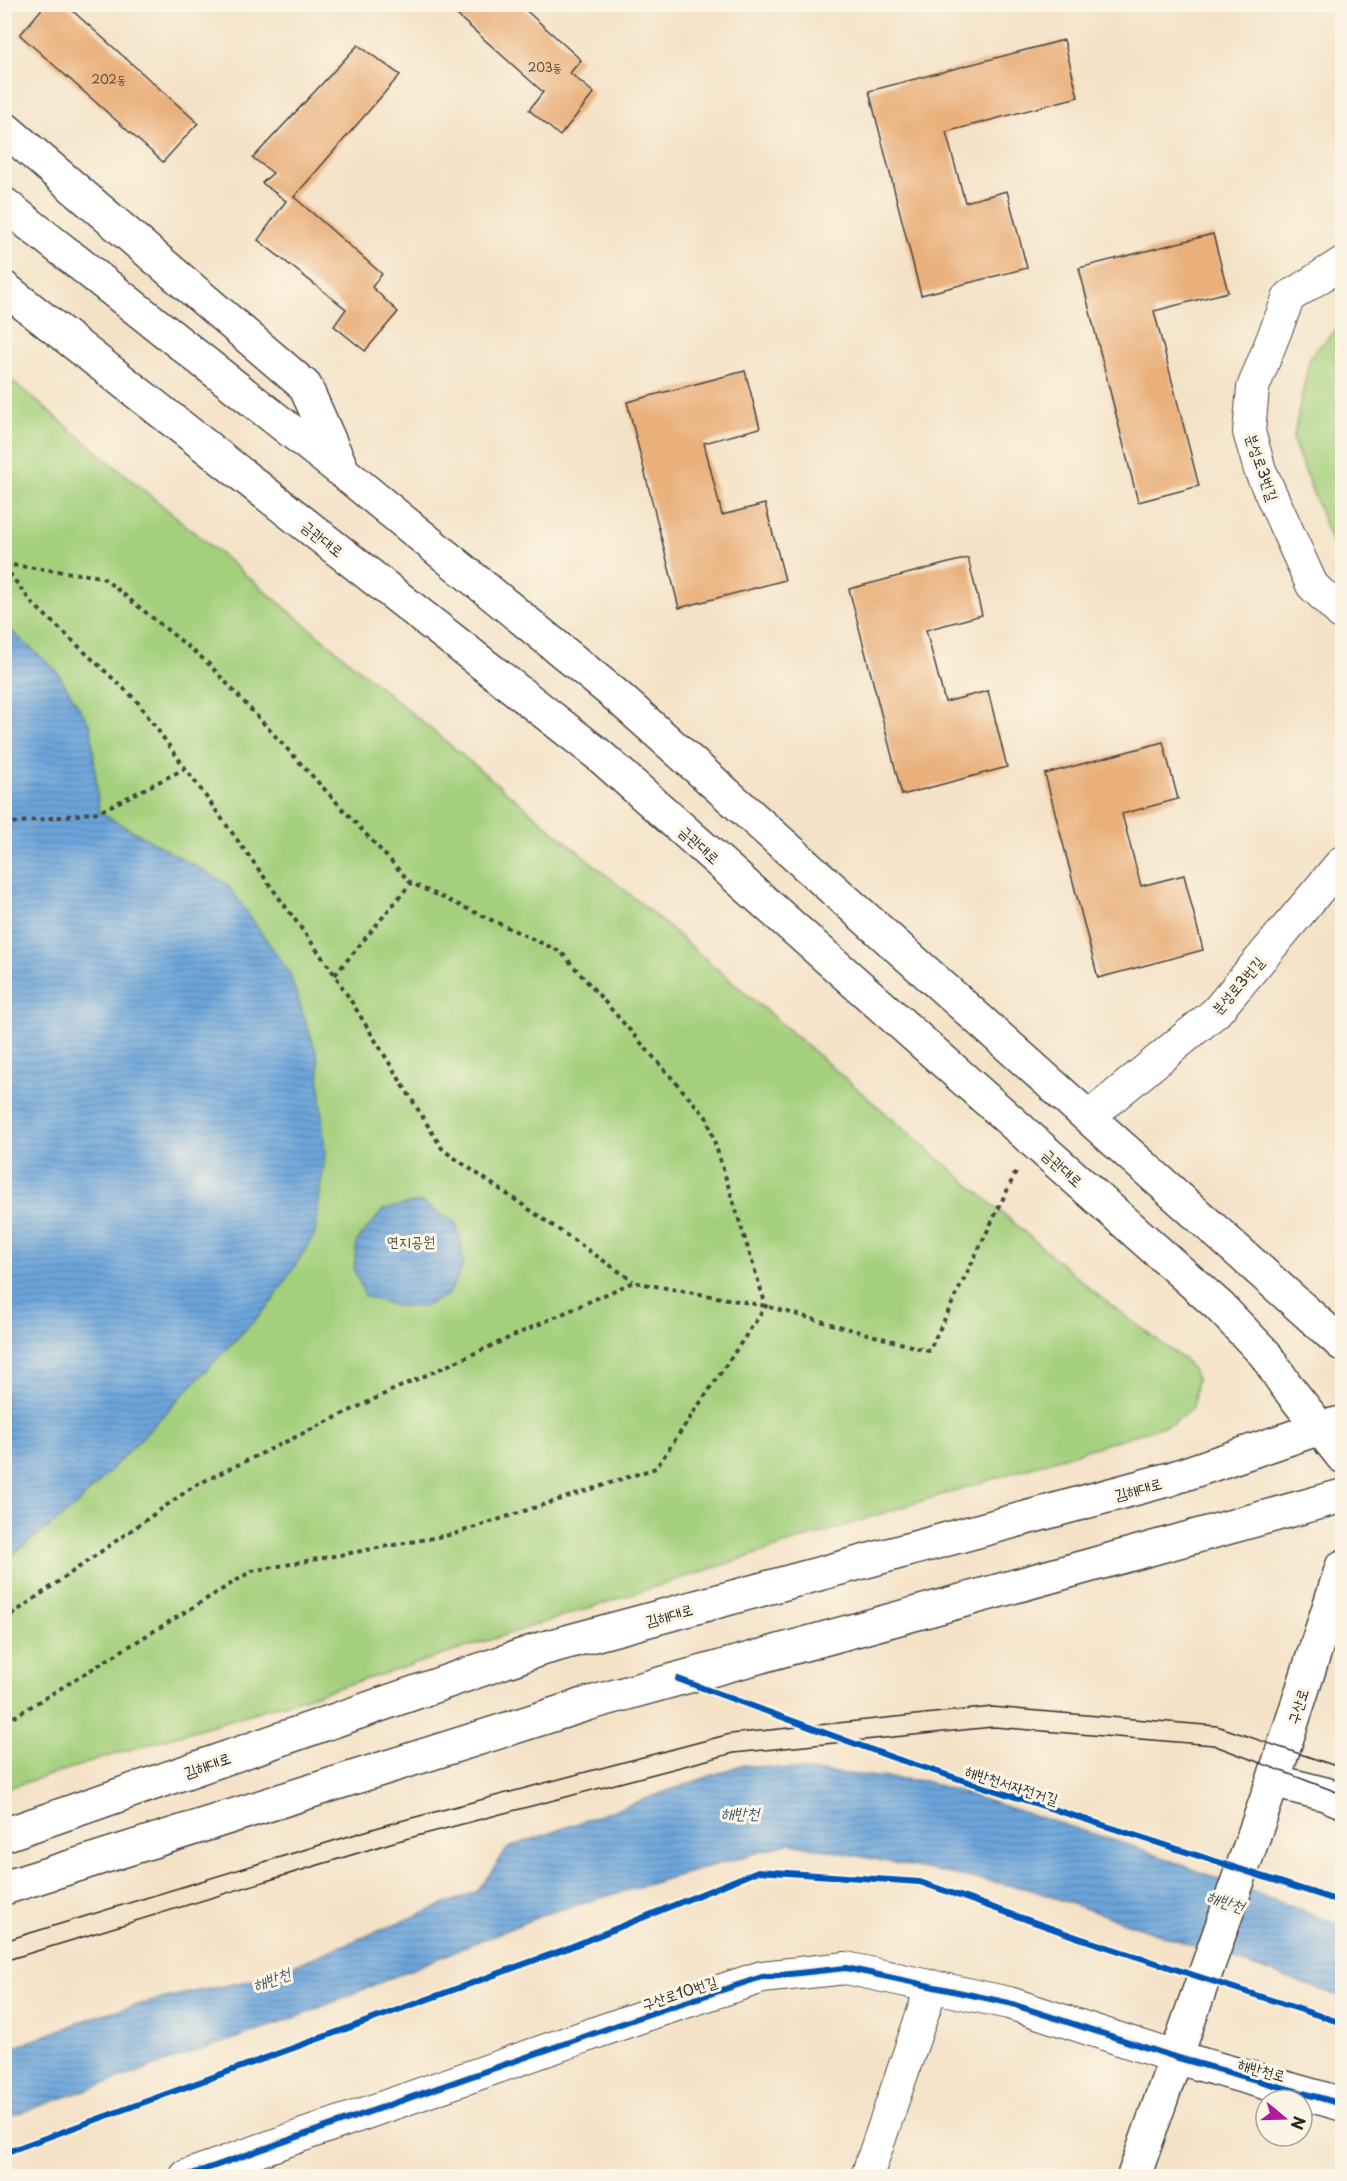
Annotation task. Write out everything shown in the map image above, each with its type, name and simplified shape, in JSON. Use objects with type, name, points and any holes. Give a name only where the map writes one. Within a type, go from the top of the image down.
[{"type":"main road","points":[[4,128],[305,386],[343,472]]},
{"type":"main road","points":[[4,204],[343,472],[618,697],[1342,1344]]},
{"type":"main road","name":"금관대로","points":[[4,288],[599,755],[1219,1306],[1265,1354],[1285,1384],[1331,1425],[1342,1456]]},
{"type":"main road","name":"김해대로","points":[[4,1835],[541,1648],[1170,1479],[1331,1425]]},
{"type":"main road","points":[[4,1888],[587,1704],[1342,1496]]},
{"type":"main road","name":"구산로","points":[[1175,2056],[1188,2027],[1273,1781],[1342,1567]]},
{"type":"main road","points":[[1273,1781],[1325,1794],[1342,1801]]},
{"type":"main road","points":[[1134,2176],[1175,2056]]},
{"type":"main road","name":"해반천로","points":[[1175,2056],[1342,2104]]},
{"type":"street","name":"분성로3번길","points":[[1342,263],[1289,297],[1252,388],[1249,432],[1260,470],[1312,585],[1342,614]]},
{"type":"street","name":"분성로3번길","points":[[1089,1117],[1216,1012],[1342,862]]},
{"type":"street","name":"구산로10번길","points":[[198,2175],[652,2013],[762,1977],[846,1968],[1009,2003],[1175,2056]]},
{"type":"street","points":[[867,2176],[932,1986]]},
{"type":"path","points":[[4,565],[102,576],[207,662],[411,883],[561,952],[707,1118],[766,1306]]},
{"type":"path","points":[[4,565],[31,602],[136,700],[335,975],[443,1150],[633,1282],[766,1306],[929,1351],[1032,1140]]},
{"type":"path","points":[[4,824],[99,812],[186,768]]},
{"type":"path","points":[[335,975],[411,883]]},
{"type":"path","points":[[4,1620],[194,1486],[393,1390],[633,1282]]},
{"type":"path","points":[[4,1723],[252,1571],[454,1534],[656,1468],[766,1306]]},
{"type":"green space","points":[[1342,324],[1342,566],[1293,440],[1310,356]]},
{"type":"green space","name":"연지공원","points":[[4,374],[646,908],[1100,1297],[1187,1362],[1197,1378],[1193,1408],[1173,1423],[915,1503],[393,1671],[5,1789]]},
{"type":"water","points":[[5,626],[56,670],[91,727],[99,812],[227,884],[289,972],[318,1058],[325,1155],[315,1234],[272,1302],[75,1507],[5,1560]]},
{"type":"water","points":[[420,1202],[456,1223],[463,1266],[449,1294],[423,1307],[395,1306],[365,1296],[354,1270],[357,1241],[384,1209]]},
{"type":"water","name":"해반천","points":[[741,1765],[924,1781],[1138,1848],[1342,1926],[1342,1997],[1029,1889],[791,1843],[545,1914],[297,2017],[5,2118],[5,2049],[99,2015],[174,1996],[262,1978],[478,1891],[508,1848]]},
{"type":"building","points":[[464,4],[519,4],[581,60],[570,73],[594,93],[560,136],[529,110],[543,92],[457,15]]},
{"type":"building","points":[[45,5],[66,5],[198,123],[163,162],[20,35]]},
{"type":"building","points":[[1064,40],[1078,97],[946,132],[965,202],[1007,191],[1027,268],[921,295],[869,91]]},
{"type":"building","points":[[358,45],[400,75],[294,197],[382,274],[372,287],[398,312],[365,351],[334,326],[346,309],[258,240],[286,201],[262,183],[273,173],[253,158]]},
{"type":"building","points":[[1213,234],[1228,292],[1154,311],[1199,486],[1138,502],[1079,268]]},
{"type":"building","points":[[745,371],[760,428],[704,443],[722,515],[765,504],[785,580],[679,608],[627,402]]},
{"type":"building","points":[[968,558],[982,615],[926,630],[945,702],[988,691],[1007,767],[902,795],[849,589]]},
{"type":"building","points":[[1163,742],[1178,799],[1122,814],[1141,886],[1184,875],[1203,950],[1098,978],[1045,774]]},
{"type":"tram line","points":[[4,1941],[389,1824],[730,1734],[992,1707],[1217,1726],[1342,1768]]},
{"type":"tram line","points":[[4,1961],[394,1842],[734,1753],[993,1727],[1213,1745],[1342,1794]]},
{"type":"cycle path","name":"해반천서자전거길","points":[[678,1679],[894,1758],[1342,1902]]},
{"type":"cycle path","points":[[4,2153],[563,1950],[758,1871],[920,1882],[1079,1938],[1342,2023]]},
{"type":"cycle path","points":[[186,2176],[652,2013],[762,1977],[846,1968],[1009,2003],[1175,2057],[1342,2104]]}]
